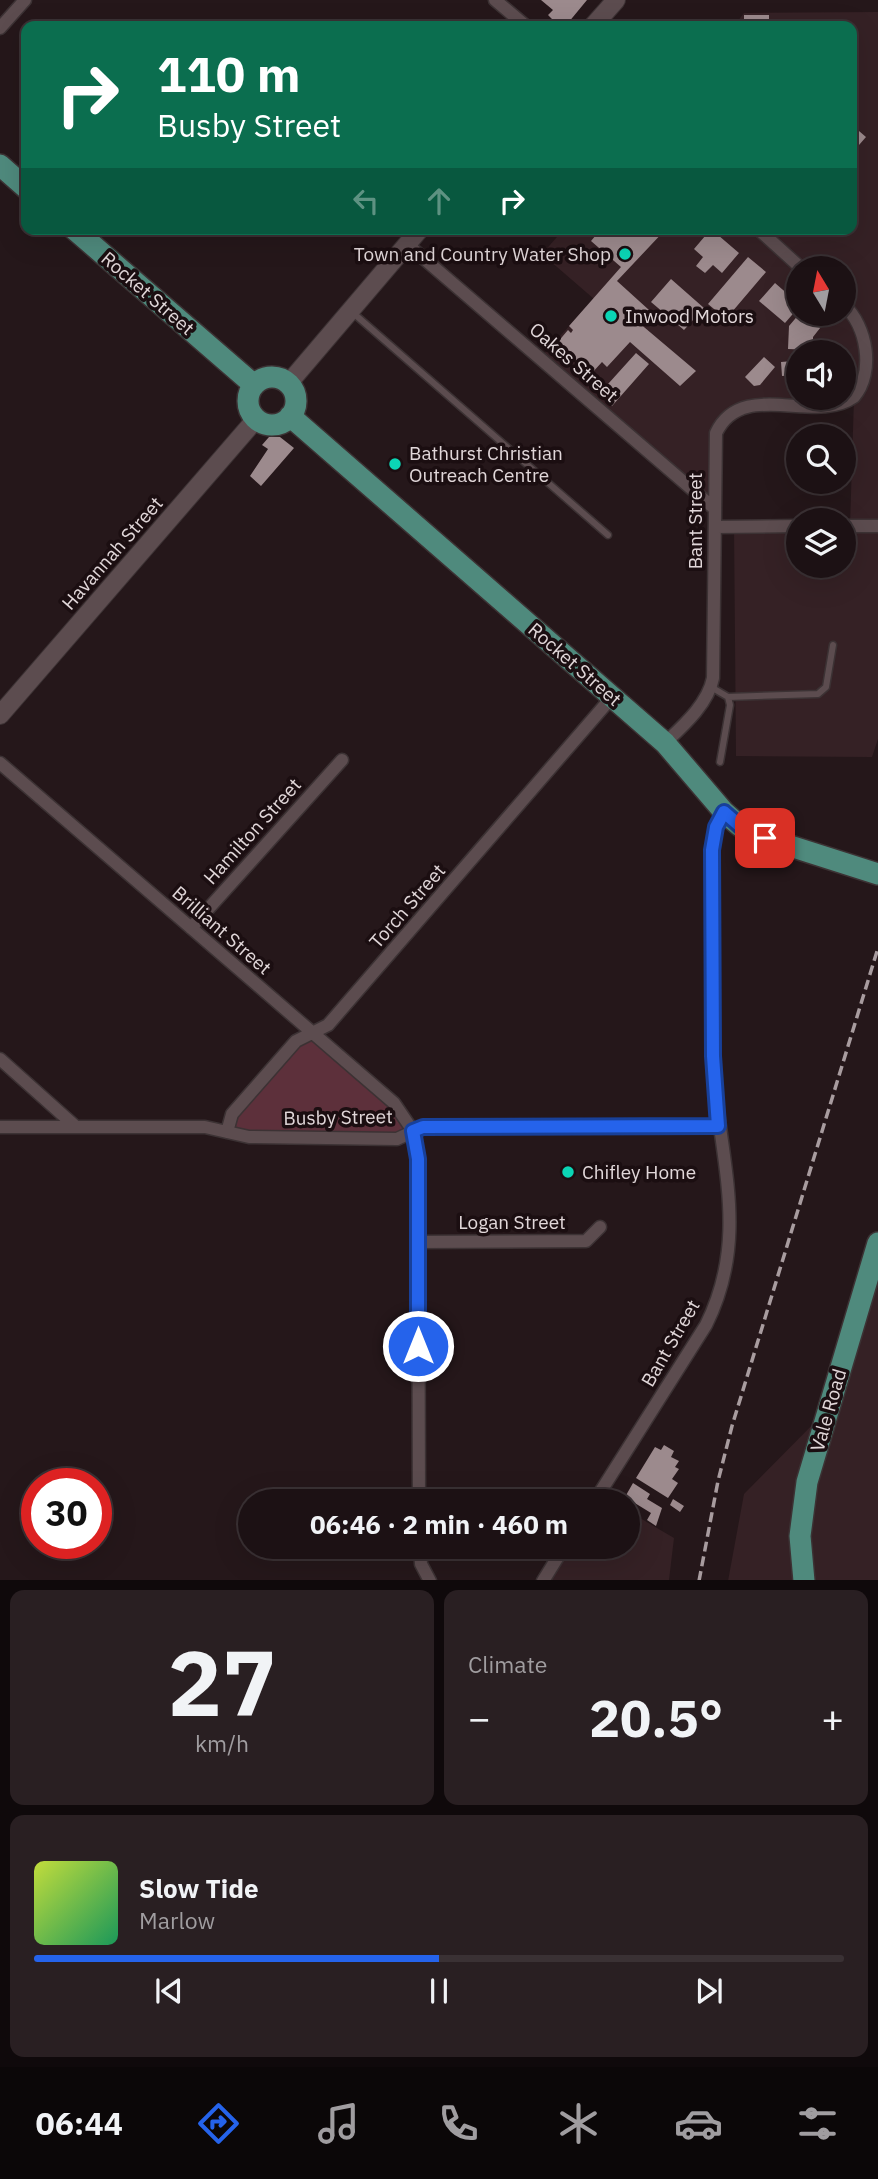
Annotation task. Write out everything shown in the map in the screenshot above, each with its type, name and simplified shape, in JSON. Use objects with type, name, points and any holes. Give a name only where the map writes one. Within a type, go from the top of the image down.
[{"type":"main road","points":[[0,165],[21,183]]},
{"type":"main road","name":"Rocket Street","points":[[81,235],[254,385]]},
{"type":"main road","points":[[274,377],[288,384],[295,396],[290,416],[270,425],[256,419],[251,414],[248,399],[254,385],[274,377]]},
{"type":"main road","name":"Rocket Street","points":[[290,416],[665,743],[724,812],[740,826],[765,838],[878,874]]},
{"type":"main road","name":"Vale Road","points":[[804,1580],[800,1536],[807,1482],[878,1243]]},
{"type":"street","points":[[0,28],[25,0]]},
{"type":"street","points":[[495,0],[520,21]]},
{"type":"street","points":[[597,21],[616,0]]},
{"type":"street","points":[[288,384],[415,235]]},
{"type":"street","points":[[765,235],[788,256]]},
{"type":"street","name":"Oakes Street","points":[[407,244],[715,509]]},
{"type":"street","name":"Bant Street","points":[[711,687],[714,445],[725,418],[749,407],[829,405],[854,397],[864,372],[864,345],[856,319]]},
{"type":"street","name":"Havannah Street","points":[[0,715],[256,419]]},
{"type":"street","points":[[715,527],[786,526]]},
{"type":"street","points":[[856,526],[878,526]]},
{"type":"street","points":[[665,743],[692,716],[711,687]]},
{"type":"street","name":"Torch Street","points":[[227,1132],[232,1114],[296,1041],[328,1025],[612,697]]},
{"type":"street","name":"Hamilton Street","points":[[191,928],[342,760]]},
{"type":"street","name":"Brilliant Street","points":[[0,763],[394,1103],[413,1131]]},
{"type":"street","name":"Bant Street","points":[[602,1489],[693,1347],[714,1308],[724,1278],[732,1226],[718,1126],[713,1056],[712,850],[716,827],[724,812]]},
{"type":"street","points":[[0,1059],[75,1126]]},
{"type":"street","name":"Busby Street","points":[[0,1127],[205,1127],[249,1137],[397,1139],[423,1127],[718,1126]]},
{"type":"street","points":[[413,1131],[418,1159],[419,1489]]},
{"type":"street","name":"Logan Street","points":[[418,1242],[586,1241],[600,1227]]},
{"type":"street","points":[[421,1559],[430,1580]]},
{"type":"street","points":[[542,1580],[556,1559]]},
{"type":"lane","points":[[350,311],[608,536]]},
{"type":"lane","points":[[711,687],[728,696],[818,694],[826,687],[833,645]]},
{"type":"lane","points":[[720,762],[730,705],[728,696]]},
{"type":"shaded area","points":[[878,12],[878,739],[872,757],[736,756],[734,526],[786,526],[786,578],[856,578],[856,508],[851,508],[851,494],[856,494],[856,424],[853,424],[854,410],[856,410],[856,340],[786,340],[786,404],[762,406],[720,425],[715,509],[540,358],[594,299],[542,254],[559,235],[857,235],[857,21],[738,21],[744,13]]},
{"type":"shaded area","points":[[312,1034],[394,1103],[413,1131],[397,1139],[227,1132],[240,1106],[262,1077],[288,1051]]},
{"type":"shaded area","points":[[878,1243],[878,1580],[728,1580],[744,1494],[829,1408]]},
{"type":"shaded area","points":[[640,1518],[674,1538],[669,1580],[551,1580],[564,1559],[640,1559]]},
{"type":"building","points":[[541,0],[587,0],[570,21],[554,21],[548,15],[553,10]]},
{"type":"building","points":[[744,15],[769,15],[769,21],[744,21]]},
{"type":"building","points":[[857,129],[866,137],[857,147]]},
{"type":"building","points":[[596,235],[660,235],[617,281],[649,310],[638,322],[696,371],[680,386],[630,342],[607,367],[602,362],[591,374],[557,343],[568,330],[571,333],[573,330],[569,326],[621,267],[591,241]]},
{"type":"building","points":[[706,235],[718,235],[739,253],[722,273],[713,265],[705,273],[696,266],[703,257],[694,249]]},
{"type":"building","points":[[748,257],[766,272],[726,319],[708,304]]},
{"type":"building","points":[[671,279],[704,308],[684,330],[651,302]]},
{"type":"building","points":[[775,283],[786,293],[786,322],[785,323],[759,301]]},
{"type":"building","points":[[789,326],[822,326],[813,340],[788,340]]},
{"type":"building","points":[[636,353],[649,364],[612,406],[599,394]]},
{"type":"building","points":[[764,357],[775,367],[760,385],[754,386],[745,377]]},
{"type":"building","points":[[781,362],[786,362],[786,376],[782,376]]},
{"type":"building","points":[[269,437],[280,437],[294,448],[261,486],[250,476],[268,449],[262,445]]},
{"type":"building","points":[[664,1445],[674,1451],[671,1457],[679,1461],[675,1467],[679,1469],[672,1479],[678,1483],[668,1498],[636,1478],[655,1447],[661,1450]]},
{"type":"building","points":[[633,1483],[650,1494],[647,1499],[662,1508],[656,1526],[647,1520],[651,1513],[640,1506],[640,1489],[630,1489]]},
{"type":"building","points":[[673,1499],[684,1506],[680,1512],[670,1505]]},
{"type":"railway","points":[[699,1580],[718,1481],[732,1426],[878,948]]},
{"type":"place","name":"Town and Country Water Shop","points":[[625,254]]},
{"type":"place","name":"Inwood Motors","points":[[611,316]]},
{"type":"place","name":"Bathurst Christian Outreach Centre","points":[[395,464]]},
{"type":"place","name":"Chifley Home","points":[[568,1172]]},
{"type":"route","points":[[418,1346],[418,1159],[413,1131],[423,1127],[718,1126],[713,1056],[712,850],[716,827],[724,812],[740,826],[765,838]]}]
